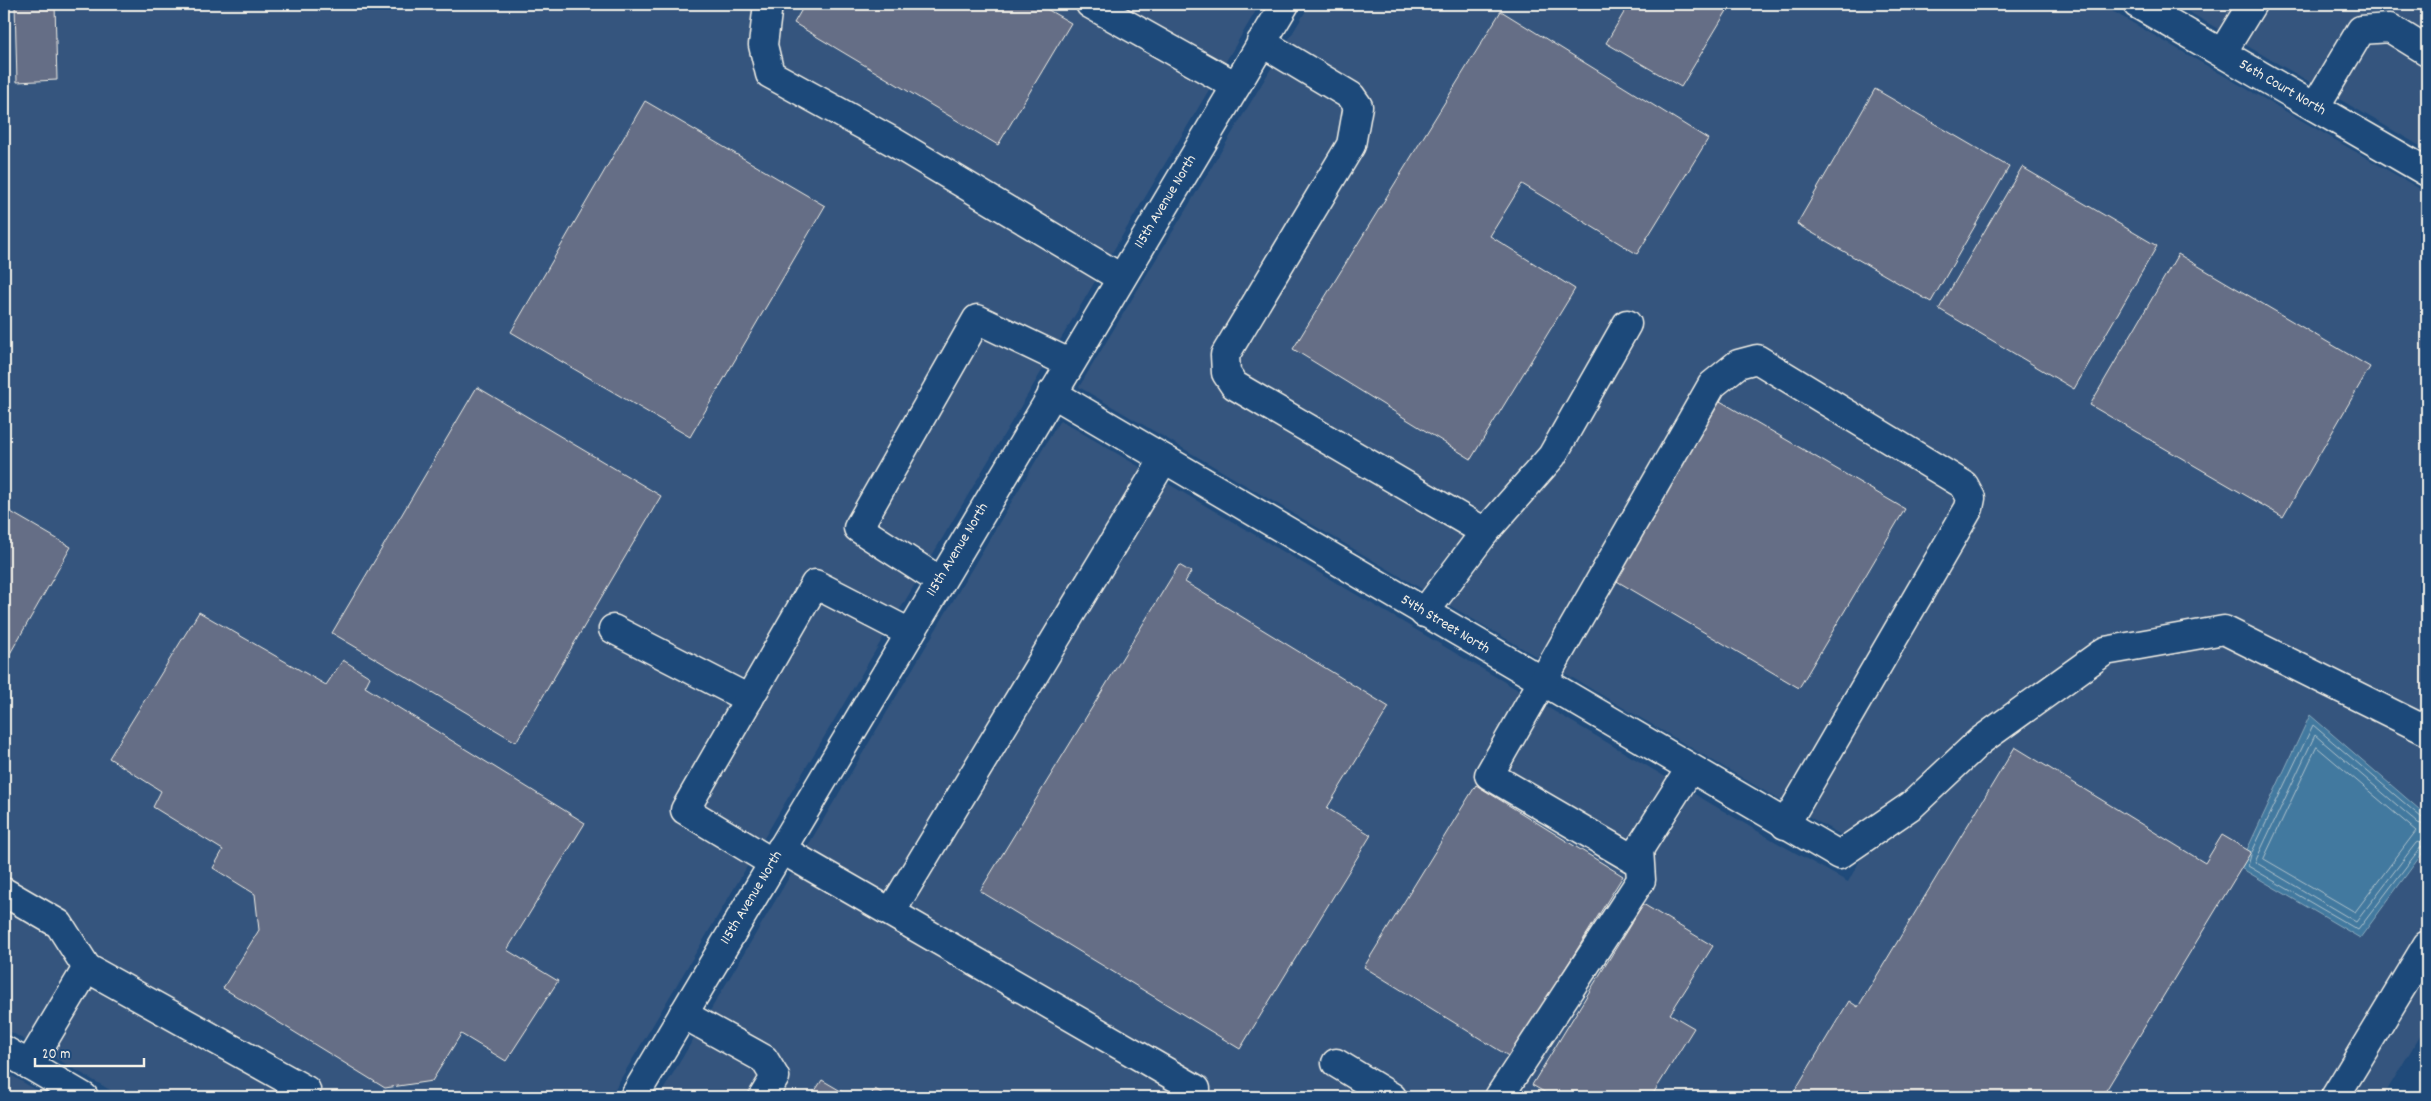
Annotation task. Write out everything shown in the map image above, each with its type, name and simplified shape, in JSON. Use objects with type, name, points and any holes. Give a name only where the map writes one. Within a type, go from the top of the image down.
[{"type":"street","points":[[768,4],[763,45],[770,74],[892,141],[1121,278]]},
{"type":"street","points":[[1090,4],[1236,86]]},
{"type":"street","name":"115th Avenue North","points":[[634,1097],[1284,4]]},
{"type":"street","name":"56th Court North","points":[[2137,4],[2427,172]]},
{"type":"street","points":[[2222,53],[2252,4]]},
{"type":"street","points":[[2315,107],[2361,30],[2390,28],[2427,51]]},
{"type":"street","points":[[1261,42],[1351,96],[1358,106],[1351,145],[1225,355],[1226,373],[1234,385],[1485,532]]},
{"type":"street","points":[[940,581],[858,528],[977,319],[1069,363]]},
{"type":"street","points":[[1424,613],[1485,532],[1552,456],[1627,324]]},
{"type":"street","points":[[1690,769],[1633,859],[1489,775],[1712,385],[1738,364],[1757,360],[1964,485],[1971,498],[1969,508],[1785,825]]},
{"type":"street","name":"54th Street North","points":[[1052,393],[1541,682],[1839,855],[1912,805],[1980,741],[2105,651],[2224,630],[2427,731]]},
{"type":"street","points":[[891,912],[1164,459]]},
{"type":"street","points":[[910,633],[815,584],[685,810],[891,912],[1196,1089]]},
{"type":"street","points":[[613,629],[749,699]]},
{"type":"street","points":[[1499,1097],[1641,880],[1639,849]]},
{"type":"street","points":[[4,892],[59,924],[88,968],[306,1090]]},
{"type":"street","points":[[2335,1097],[2427,945]]},
{"type":"street","points":[[30,1065],[88,968]]},
{"type":"street","points":[[683,1014],[764,1059],[775,1077],[763,1097]]},
{"type":"street","points":[[4,1050],[84,1097]]},
{"type":"street","points":[[1336,1063],[1392,1097]]},
{"type":"shaded area","points":[[4,4],[1260,4],[610,1097],[122,1097],[4,1028]]},
{"type":"shaded area","points":[[1310,4],[2100,4],[2427,193],[2427,816],[2310,716],[2360,938],[2427,847],[2427,1024],[2383,1097],[659,1097],[1060,420],[1776,842],[1848,882],[1866,849],[1079,387]]},
{"type":"shaded area","points":[[2175,4],[2427,4],[2427,150]]},
{"type":"shaded area","points":[[4,1071],[48,1097],[4,1097]]},
{"type":"water","points":[[2310,715],[2427,816],[2427,847],[2360,938],[2239,867]]},
{"type":"building","points":[[15,4],[55,4],[57,80],[17,82]]},
{"type":"building","points":[[805,4],[1038,4],[1071,23],[998,145],[794,23]]},
{"type":"building","points":[[1629,4],[1731,4],[1681,87],[1606,43]]},
{"type":"building","points":[[1501,11],[1708,139],[1637,254],[1522,184],[1490,236],[1575,289],[1471,459],[1293,349]]},
{"type":"building","points":[[1875,89],[2009,167],[1931,302],[1797,224]]},
{"type":"building","points":[[645,101],[825,206],[690,437],[511,332]]},
{"type":"building","points":[[2022,167],[2157,246],[2074,389],[1939,309]]},
{"type":"building","points":[[2178,254],[2370,367],[2283,517],[2090,405]]},
{"type":"building","points":[[477,387],[661,496],[516,742],[332,633]]},
{"type":"building","points":[[1720,401],[1905,509],[1799,688],[1615,580]]},
{"type":"building","points":[[4,508],[71,547],[4,664]]},
{"type":"building","points":[[1179,565],[1191,572],[1185,582],[1389,707],[1327,808],[1371,835],[1240,1049],[980,891]]},
{"type":"building","points":[[199,612],[326,685],[343,660],[370,677],[365,687],[585,823],[507,950],[558,981],[506,1061],[461,1034],[432,1081],[385,1088],[223,988],[259,930],[255,894],[213,868],[223,850],[153,807],[161,791],[109,758]]},
{"type":"building","points":[[2015,747],[2205,863],[2222,835],[2251,852],[2102,1097],[1791,1097],[1849,1001],[1858,1007]]},
{"type":"building","points":[[1476,785],[1623,876],[1510,1057],[1364,967]]},
{"type":"building","points":[[1643,904],[1713,946],[1670,1014],[1694,1028],[1651,1097],[1553,1097],[1532,1085]]},
{"type":"building","points":[[822,1080],[851,1097],[811,1097]]},
{"type":"building","points":[[875,1089],[888,1097],[869,1097]]}]
